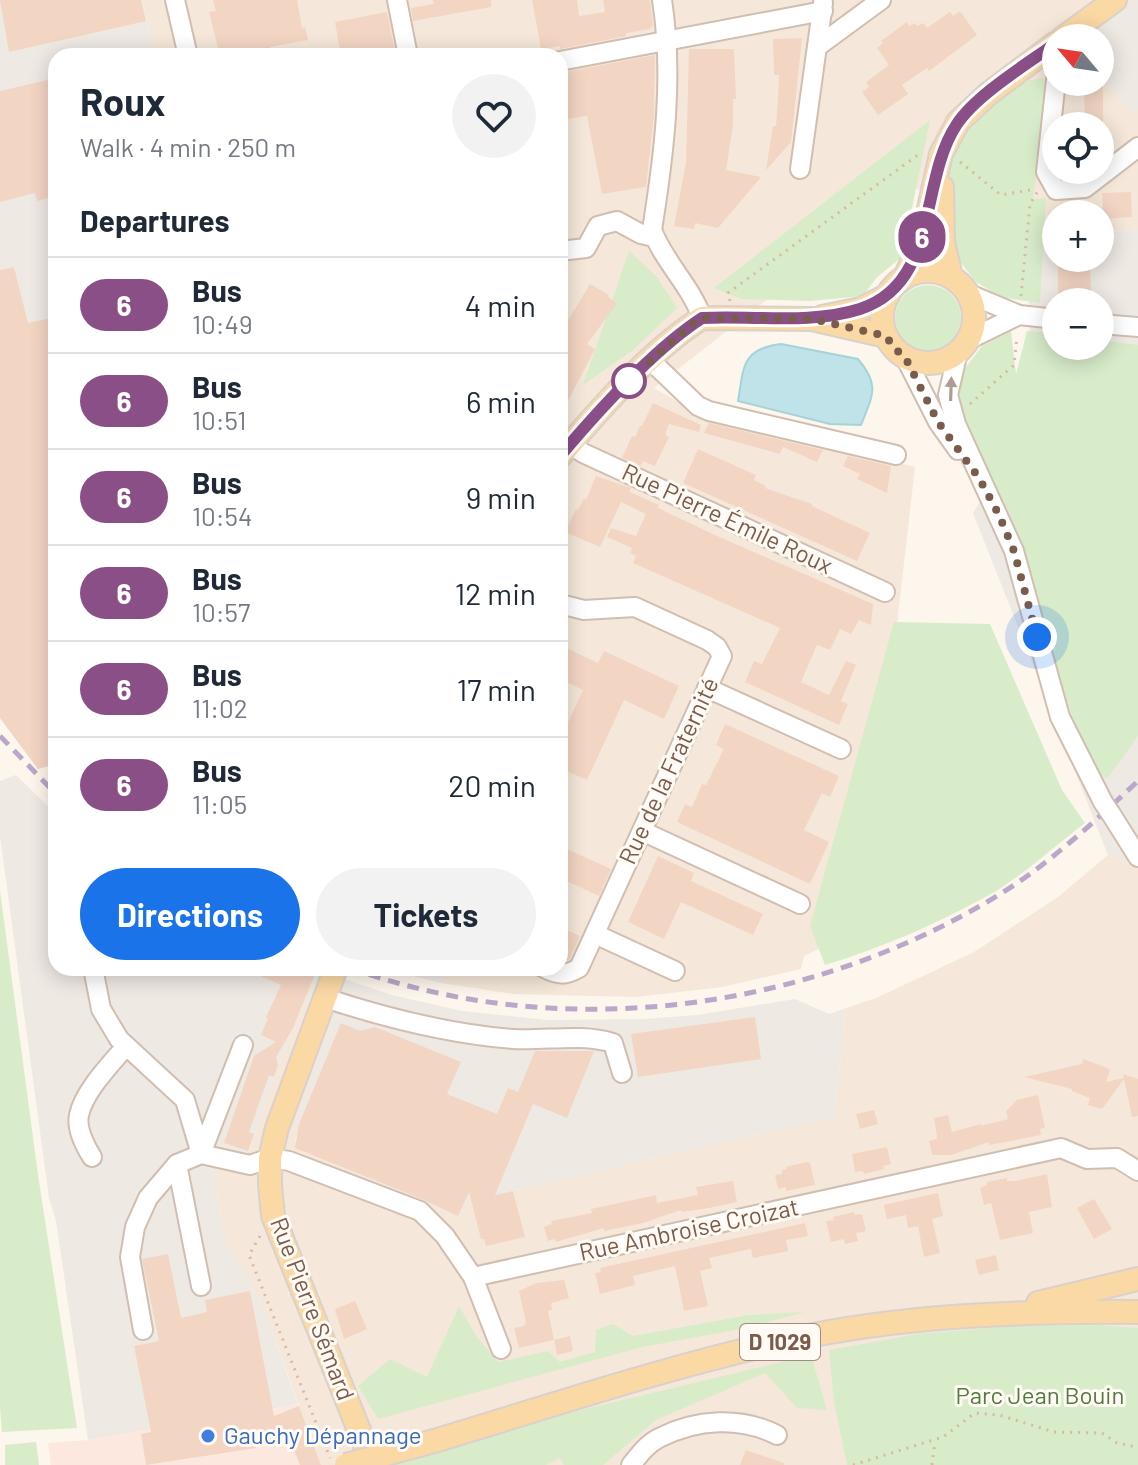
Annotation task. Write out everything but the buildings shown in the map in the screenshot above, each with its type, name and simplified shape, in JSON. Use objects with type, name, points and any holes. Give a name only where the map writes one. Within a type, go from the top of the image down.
[{"type":"main road","points":[[1082,24],[1115,0]]},
{"type":"main road","points":[[568,447],[616,393],[688,327],[702,318],[812,319],[861,309],[888,295],[905,277],[922,240],[941,154],[958,122],[988,94],[1042,61]]},
{"type":"main road","points":[[941,154],[943,242],[951,277]]},
{"type":"main road","points":[[888,295],[883,308],[886,336],[905,357],[932,363],[946,360],[963,346],[974,325],[974,309],[969,294],[951,277],[936,271],[920,271],[905,277]]},
{"type":"main road","points":[[812,319],[886,336]]},
{"type":"main road","name":"Rue Pierre Sémard","points":[[333,976],[277,1128],[270,1158],[273,1216],[373,1465]]},
{"type":"main road","points":[[981,1316],[1138,1279]]},
{"type":"main road","points":[[1046,1311],[1138,1324]]},
{"type":"main road","name":"D 1029","points":[[346,1465],[716,1357],[776,1343],[857,1328],[981,1316],[1046,1311],[1138,1312]]},
{"type":"street","points":[[175,0],[186,48]]},
{"type":"street","points":[[397,0],[406,48]]},
{"type":"street","points":[[662,0],[669,41],[666,119],[652,230],[658,247],[697,302],[702,318]]},
{"type":"street","points":[[817,47],[861,6],[881,0]]},
{"type":"street","points":[[568,60],[669,41],[823,6],[800,169]]},
{"type":"street","points":[[1054,96],[1046,172],[1056,190],[1085,188],[1138,147]]},
{"type":"street","points":[[568,250],[586,248],[598,226],[617,221],[641,234],[654,237]]},
{"type":"street","points":[[969,294],[1019,315],[1042,317]]},
{"type":"street","points":[[1019,315],[963,346],[948,395],[956,424],[1014,551],[1060,717],[1107,808],[1138,857]]},
{"type":"street","points":[[1114,325],[1138,327]]},
{"type":"street","points":[[905,357],[938,422],[979,478]]},
{"type":"street","points":[[651,361],[698,406],[709,411],[896,455]]},
{"type":"street","name":"Rue Pierre Émile Roux","points":[[568,450],[583,453],[885,592]]},
{"type":"street","name":"Rue de la Fraternité","points":[[568,606],[584,610],[635,607],[707,640],[717,647],[722,656],[579,968],[568,974]]},
{"type":"street","points":[[707,688],[841,749]]},
{"type":"street","points":[[642,831],[800,904]]},
{"type":"street","points":[[595,934],[675,971]]},
{"type":"street","points":[[95,976],[101,1009],[119,1039],[185,1100],[201,1154]]},
{"type":"street","points":[[325,998],[443,1030],[515,1039],[594,1037],[613,1043],[622,1073]]},
{"type":"street","points":[[201,1154],[243,1045]]},
{"type":"street","points":[[92,1157],[84,1144],[79,1116],[96,1082],[126,1046]]},
{"type":"street","name":"Rue Ambroise Croizat","points":[[473,1277],[1061,1148],[1087,1159],[1117,1158],[1138,1171]]},
{"type":"street","points":[[143,1330],[130,1257],[135,1227],[148,1198],[177,1164],[201,1154],[236,1164],[250,1165],[270,1158],[289,1161],[420,1211],[445,1236],[473,1277],[501,1349]]},
{"type":"street","points":[[177,1164],[201,1286]]},
{"type":"street","points":[[631,1465],[658,1438],[694,1426],[725,1421],[758,1426],[777,1435]]},
{"type":"path","points":[[273,1216],[249,1255],[332,1465]]},
{"type":"path","points":[[853,1465],[943,1437],[975,1413],[999,1415],[1054,1432],[1102,1433],[1117,1443],[1132,1446],[1138,1443]]},
{"type":"path","points":[[932,1465],[936,1439]]},
{"type":"shaded area","points":[[0,0],[142,0],[153,48],[48,48],[48,766],[38,769],[0,718]]},
{"type":"shaded area","points":[[142,0],[1132,0],[1100,24],[1042,24],[1042,96],[1114,96],[1114,91],[1131,113],[1138,109],[1138,230],[1114,231],[1114,200],[1042,200],[1042,231],[911,187],[654,388],[696,412],[915,467],[891,677],[819,949],[804,956],[801,969],[722,987],[636,997],[514,994],[441,983],[444,976],[568,976],[568,48],[153,48]]},
{"type":"shaded area","points":[[1132,0],[1138,0],[1138,109],[1131,114],[1114,92],[1114,24],[1100,24]]},
{"type":"shaded area","points":[[1138,230],[1138,868],[1108,855],[973,513],[1036,413],[1028,306],[1042,241],[1042,272],[1114,272],[1114,231]]},
{"type":"shaded area","points":[[16,775],[48,806],[48,976],[318,976],[278,1065],[247,1156],[222,1145],[214,1180],[225,1241],[261,1302],[298,1404],[88,1440],[56,1221],[49,1198],[0,836],[0,781]]},
{"type":"shaded area","points":[[1108,855],[1138,868],[1138,1465],[321,1465],[261,1302],[225,1241],[214,1180],[222,1145],[247,1155],[278,1065],[317,976],[347,976],[295,1141],[464,1202],[834,1117],[846,1008],[876,998],[974,952],[1058,897]]},
{"type":"shaded area","points":[[413,976],[444,976],[441,983]]},
{"type":"shaded area","points":[[344,979],[392,995],[462,1011],[548,1020],[697,1015],[795,999],[829,1014],[846,1008],[834,1117],[465,1202],[458,1216],[295,1148],[299,1125],[295,1122],[342,993],[340,990]]},
{"type":"shaded area","points":[[298,1404],[321,1465],[51,1465],[48,1443],[88,1440]]},
{"type":"green space","points":[[1042,78],[1042,96],[1046,96],[1033,199],[1046,198],[1042,200],[1040,303],[1000,297],[975,281],[947,245],[948,175],[955,142],[1011,90],[1030,80]]},
{"type":"green space","points":[[930,120],[902,257],[877,277],[863,296],[810,301],[742,299],[714,288]]},
{"type":"green space","points":[[629,251],[656,276],[677,308],[633,350],[583,385]]},
{"type":"green space","points":[[921,285],[935,285],[947,290],[956,299],[961,318],[959,331],[952,342],[935,351],[921,351],[909,346],[900,337],[895,325],[895,311],[900,299],[909,290]]},
{"type":"green space","points":[[1011,331],[1016,374],[1027,331],[1042,333],[1042,360],[1114,360],[1114,342],[1138,345],[1138,736],[1107,779],[1091,767],[1048,649],[1011,517],[955,397],[959,376],[982,346]]},
{"type":"green space","points":[[894,622],[990,624],[1062,790],[1085,823],[1019,875],[976,902],[912,933],[825,965],[810,926]]},
{"type":"green space","points":[[0,891],[38,1175],[77,1428],[2,1432]]},
{"type":"green space","points":[[459,1306],[476,1336],[498,1362],[548,1351],[560,1362],[595,1352],[596,1330],[613,1324],[633,1336],[749,1315],[805,1312],[741,1329],[642,1347],[378,1419],[358,1386],[390,1359],[427,1377]]},
{"type":"green space","name":"Parc Jean Bouin","points":[[1014,1326],[1138,1328],[1138,1465],[847,1465],[834,1402],[829,1350],[918,1334]]},
{"type":"green space","points":[[811,1355],[827,1410],[797,1408],[765,1373],[656,1420],[603,1465],[564,1465],[560,1458],[546,1465],[386,1465],[383,1457]]},
{"type":"green space","points":[[36,1442],[39,1465],[5,1465],[5,1445]]},
{"type":"water","points":[[781,344],[858,359],[872,384],[871,398],[861,425],[830,424],[738,401],[744,369],[751,355],[768,346]]},
{"type":"railway","points":[[0,736],[48,786]]},
{"type":"railway","points":[[378,976],[431,991],[514,1005],[597,1009],[681,1004],[764,990],[845,967],[923,936],[997,896],[1052,857],[1138,781]]},
{"type":"bus line","name":"6","points":[[568,447],[616,393],[688,327],[702,318],[812,319],[861,309],[888,295],[905,277],[922,240],[941,154],[958,122],[988,94],[1042,54]]},
{"type":"place","name":"Gauchy Dépannage","points":[[208,1436]]},
{"type":"route","points":[[629,381],[702,318],[812,319],[886,336],[905,357],[938,422],[979,478],[999,515],[1014,551],[1037,637]]}]
